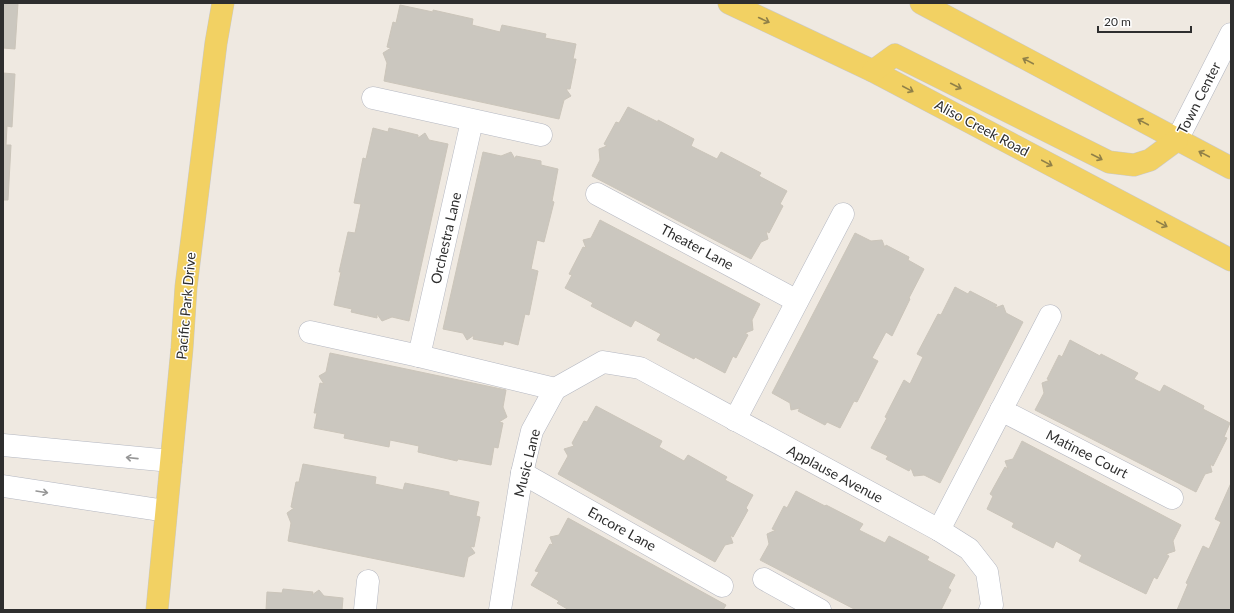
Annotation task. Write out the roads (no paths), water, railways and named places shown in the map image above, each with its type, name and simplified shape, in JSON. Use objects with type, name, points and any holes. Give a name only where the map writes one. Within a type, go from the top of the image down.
[{"type":"main road","name":"Pacific Park Drive","points":[[157,610],[182,348],[186,287],[216,43],[223,3]]},
{"type":"main road","name":"Aliso Creek Road","points":[[729,3],[873,71],[1231,260]]},
{"type":"main road","points":[[920,3],[1231,168]]},
{"type":"main road","points":[[873,71],[895,55],[1109,162],[1134,165],[1150,160],[1177,140]]},
{"type":"street","name":"Town Center","points":[[1177,140],[1231,34]]},
{"type":"street","points":[[373,98],[541,135]]},
{"type":"street","name":"Orchestra Lane","points":[[419,356],[472,121]]},
{"type":"street","name":"Theater Lane","points":[[597,194],[797,300]]},
{"type":"street","points":[[734,420],[843,214]]},
{"type":"street","points":[[939,530],[1050,316]]},
{"type":"street","points":[[310,332],[419,356],[555,389]]},
{"type":"street","name":"Applause Avenue","points":[[555,389],[603,362],[640,368],[939,530],[969,549],[987,572],[992,605],[990,610]]},
{"type":"street","name":"Music Lane","points":[[500,610],[522,473],[532,431],[555,389]]},
{"type":"street","name":"Matinee Court","points":[[1001,410],[1172,498]]},
{"type":"street","points":[[3,445],[171,461]]},
{"type":"street","name":"Encore Lane","points":[[522,473],[722,586]]},
{"type":"street","points":[[3,486],[166,511]]},
{"type":"street","points":[[764,579],[820,610]]},
{"type":"street","points":[[365,610],[368,581]]}]
